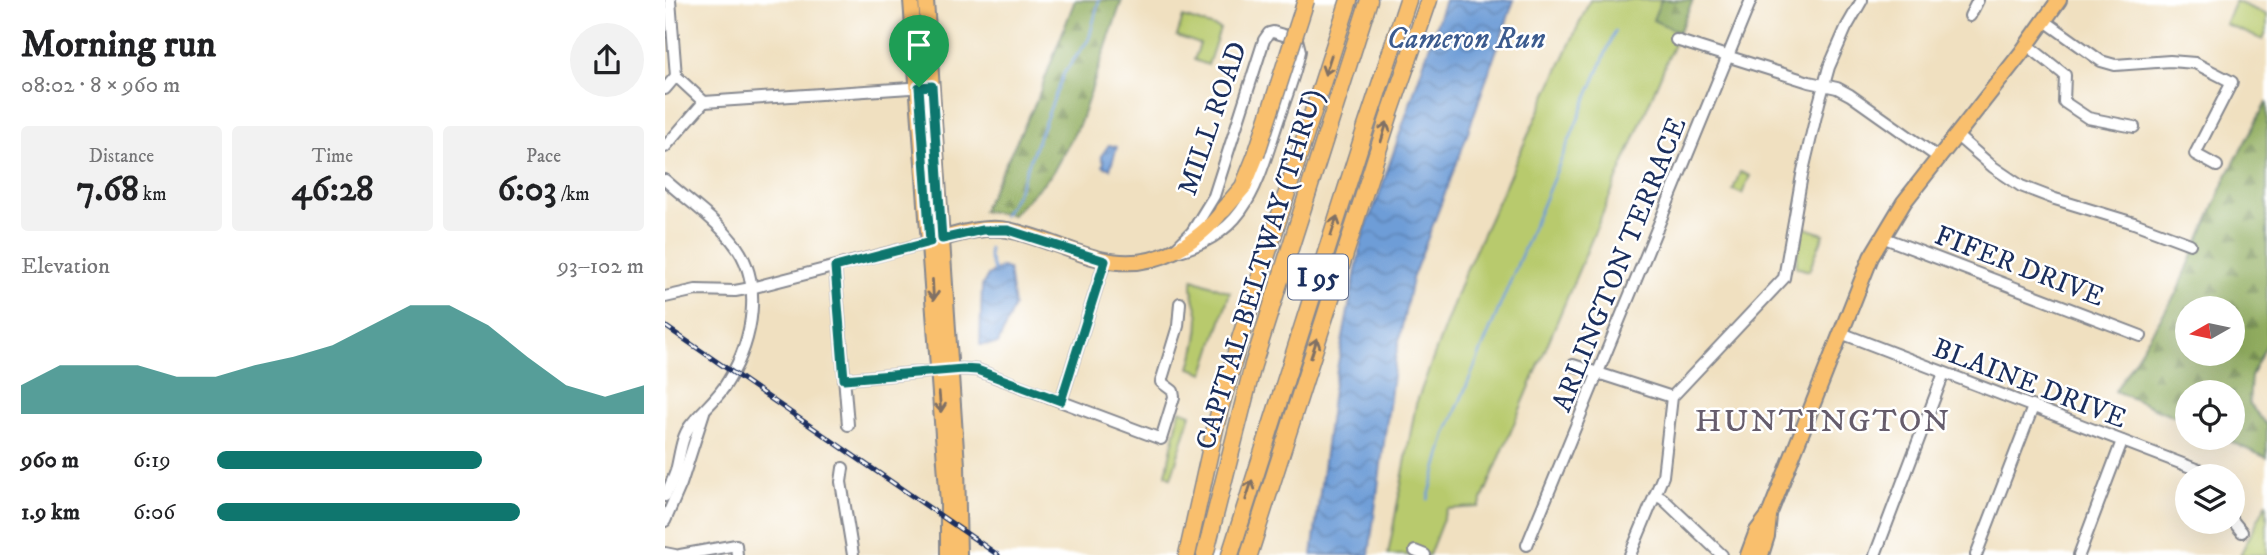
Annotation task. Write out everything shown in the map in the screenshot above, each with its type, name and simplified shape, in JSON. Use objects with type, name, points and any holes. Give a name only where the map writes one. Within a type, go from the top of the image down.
[{"type":"highway","points":[[1223,210],[1243,187],[1295,0]]},
{"type":"highway","points":[[1251,153],[1305,0]]},
{"type":"highway","name":"I 95","points":[[1187,555],[1217,420],[1239,342],[1349,0]]},
{"type":"highway","name":"CAPITAL BELTWAY (THRU)","points":[[1205,555],[1257,352],[1369,0]]},
{"type":"highway","name":"CAPITAL BELTWAY (THRU)","points":[[1230,555],[1364,130],[1408,0]]},
{"type":"highway","name":"I 95","points":[[1249,555],[1429,0]]},
{"type":"highway","points":[[1261,555],[1293,413]]},
{"type":"main road","points":[[911,0],[925,87]]},
{"type":"main road","points":[[926,0],[925,87],[944,371],[948,555]]},
{"type":"main road","points":[[1748,555],[1757,531],[1769,514],[1867,267],[1882,237],[1904,202],[2059,0]]},
{"type":"main road","name":"MILL ROAD","points":[[936,241],[982,230],[1008,230],[1105,261],[1141,262],[1171,253],[1202,233],[1223,210]]},
{"type":"main road","points":[[944,371],[959,507],[959,555]]},
{"type":"main road","points":[[1761,555],[1767,536],[1769,514]]},
{"type":"street","points":[[670,0],[676,76],[704,102]]},
{"type":"street","name":"ARLINGTON TERRACE","points":[[1527,545],[1751,0]]},
{"type":"street","points":[[1630,555],[1663,475],[1672,397],[1784,278],[1802,176],[1824,85],[1846,28],[1862,0]]},
{"type":"street","points":[[1970,16],[1977,0]]},
{"type":"street","points":[[2045,21],[2101,61],[2115,65],[2170,61],[2195,63],[2232,82],[2196,154],[2217,166]]},
{"type":"street","name":"MILL ROAD","points":[[1272,32],[1297,38],[1298,58],[1257,184],[1249,200],[1233,220],[1214,237],[1195,247],[1171,253],[1192,232],[1214,195],[1265,37],[1272,32]]},
{"type":"street","points":[[1676,40],[1850,94],[1938,158]]},
{"type":"street","points":[[2027,45],[2065,75],[2064,102],[2088,118],[2134,127]]},
{"type":"street","points":[[665,89],[676,76]]},
{"type":"street","points":[[665,147],[704,102],[925,87]]},
{"type":"street","points":[[1956,135],[1993,167],[2021,186],[2190,244]]},
{"type":"street","points":[[665,180],[726,234],[742,255],[751,288],[751,320],[746,343],[729,380],[685,435],[674,477],[665,496]]},
{"type":"street","name":"FIFER DRIVE","points":[[1882,237],[2141,336]]},
{"type":"street","name":"MILL ROAD","points":[[665,298],[696,290],[735,291],[751,288],[936,241]]},
{"type":"street","points":[[1061,401],[1105,261]]},
{"type":"street","points":[[835,267],[848,425]]},
{"type":"street","points":[[844,379],[977,370],[1161,439],[1174,397],[1173,391],[1161,382],[1178,326],[1180,303]]},
{"type":"street","name":"BLAINE DRIVE","points":[[1841,333],[2180,464]]},
{"type":"street","points":[[1573,365],[1672,397]]},
{"type":"street","points":[[1875,555],[1944,373]]},
{"type":"street","points":[[1976,555],[2033,407]]},
{"type":"street","points":[[665,521],[681,484],[704,412]]},
{"type":"street","points":[[2079,555],[2122,441]]},
{"type":"street","points":[[843,468],[841,482],[853,555]]},
{"type":"street","points":[[1655,495],[1663,499],[1722,555]]},
{"type":"street","points":[[665,553],[677,555],[736,545],[737,555]]},
{"type":"green space","points":[[1075,0],[1122,0],[1080,123],[1052,174],[1012,215],[982,211],[1036,102]]},
{"type":"green space","points":[[1590,0],[1661,0],[1653,20],[1679,32],[1479,507],[1447,509],[1429,555],[1388,555],[1416,404],[1464,275]]},
{"type":"green space","points":[[1661,0],[1693,0],[1679,32],[1653,20]]},
{"type":"green space","points":[[2235,1],[2267,15],[2267,30],[2263,40],[2225,24]]},
{"type":"green space","points":[[1183,17],[1220,29],[1208,65],[1194,60],[1200,44],[1177,36]]},
{"type":"green space","points":[[2267,101],[2267,344],[2251,376],[2249,404],[2267,425],[2267,458],[2245,448],[2245,380],[2175,380],[2175,417],[2115,391],[2177,292],[2228,174]]},
{"type":"green space","points":[[1740,172],[1750,176],[1742,194],[1733,190]]},
{"type":"green space","points":[[1800,226],[1824,234],[1809,271],[1796,267]]},
{"type":"green space","points":[[1193,279],[1230,292],[1204,373],[1190,368],[1199,325],[1192,288]]},
{"type":"green space","points":[[1180,410],[1191,414],[1171,478],[1166,474]]},
{"type":"green space","points":[[2267,502],[2267,555],[2240,555]]},
{"type":"water","name":"Cameron Run","points":[[1445,0],[1514,0],[1461,152],[1412,279],[1395,360],[1369,555],[1312,555],[1333,390],[1363,233],[1378,198]]},
{"type":"water","points":[[1109,145],[1117,147],[1110,169],[1103,166],[1101,156]]},
{"type":"water","points":[[1002,267],[1009,270],[1014,306],[998,344],[980,345],[982,286],[988,275]]},
{"type":"waterway","points":[[1003,216],[1017,193],[1064,73],[1089,39],[1099,0]]},
{"type":"waterway","points":[[1428,499],[1446,435],[1615,31]]},
{"type":"waterway","points":[[989,248],[994,271]]},
{"type":"railway","points":[[665,326],[998,555]]},
{"type":"district","name":"HUNTINGTON","points":[[1823,420]]},
{"type":"route","points":[[932,86],[942,239],[982,230],[1008,230],[1105,261],[1061,401],[977,370],[844,379],[835,267],[930,242],[919,87],[932,86]]}]
